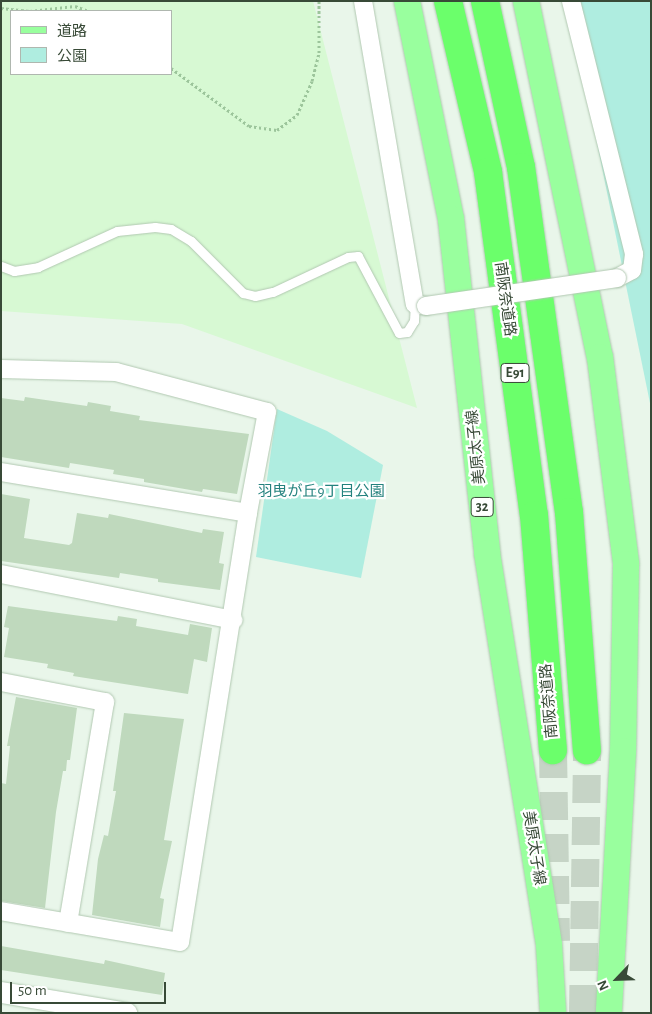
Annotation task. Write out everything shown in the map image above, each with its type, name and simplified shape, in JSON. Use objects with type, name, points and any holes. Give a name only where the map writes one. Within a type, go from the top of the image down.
[{"type":"highway","name":"南阪奈道路","points":[[448,1],[488,172],[534,515],[553,750]]},
{"type":"highway","name":"E91","points":[[485,1],[521,167],[569,512],[587,750]]},
{"type":"main road","name":"美原太子線","points":[[407,1],[451,219],[488,553],[549,945],[553,1013]]},
{"type":"main road","points":[[526,1],[600,357],[626,564],[623,751],[609,1013]]},
{"type":"street","points":[[363,1],[421,305],[617,278],[632,270],[634,254],[571,1]]},
{"type":"street","points":[[1,369],[116,372],[267,412],[248,513],[233,620],[180,942],[1,911]]},
{"type":"street","points":[[1,472],[248,513]]},
{"type":"street","points":[[1,574],[233,620]]},
{"type":"street","points":[[1,682],[105,702],[68,923]]},
{"type":"street","points":[[1,992],[121,1012]]},
{"type":"lane","points":[[1,266],[14,271],[38,267],[117,231],[155,227],[171,230],[191,240],[243,293],[255,296],[273,292],[348,257],[358,256],[399,333],[408,332],[421,305]]},
{"type":"path","points":[[172,69],[249,126],[277,130],[297,116],[312,82],[319,53],[318,1]]},
{"type":"path","points":[[39,10],[75,6],[86,10]]},
{"type":"path","points":[[1,8],[20,10]]},
{"type":"shaded area","points":[[1,1],[313,1],[417,408],[182,324],[1,311]]},
{"type":"green space","points":[[568,1],[651,1],[651,408]]},
{"type":"green space","name":"羽曳が丘9丁目公園","points":[[277,409],[327,431],[383,465],[361,578],[256,557]]},
{"type":"building","points":[[25,397],[87,406],[88,402],[111,406],[110,411],[140,416],[139,420],[249,434],[237,494],[203,489],[202,492],[144,482],[144,479],[113,474],[114,470],[70,463],[69,468],[1,457],[1,398],[24,401]]},
{"type":"building","points":[[1,494],[30,499],[24,538],[69,545],[72,543],[77,513],[108,518],[109,514],[202,533],[203,529],[224,532],[219,563],[224,564],[220,590],[158,582],[158,579],[120,573],[119,578],[1,561]]},
{"type":"building","points":[[8,606],[117,621],[118,616],[137,619],[136,626],[188,635],[190,624],[212,628],[207,662],[194,659],[188,694],[73,676],[74,673],[47,668],[48,664],[4,657],[9,628],[4,627]]},
{"type":"building","points":[[16,697],[77,708],[70,760],[67,760],[66,771],[63,771],[56,812],[45,908],[1,901],[1,783],[6,784],[10,746],[7,746]]},
{"type":"building","points":[[124,713],[184,719],[164,840],[172,841],[160,898],[164,899],[160,927],[92,915],[98,859],[104,835],[108,836],[116,791],[113,791]]},
{"type":"building","points":[[1,946],[104,964],[105,960],[165,973],[162,995],[1,970]]},
{"type":"tunnel","points":[[553,750],[556,941]]},
{"type":"tunnel","points":[[583,1013],[587,750]]}]
